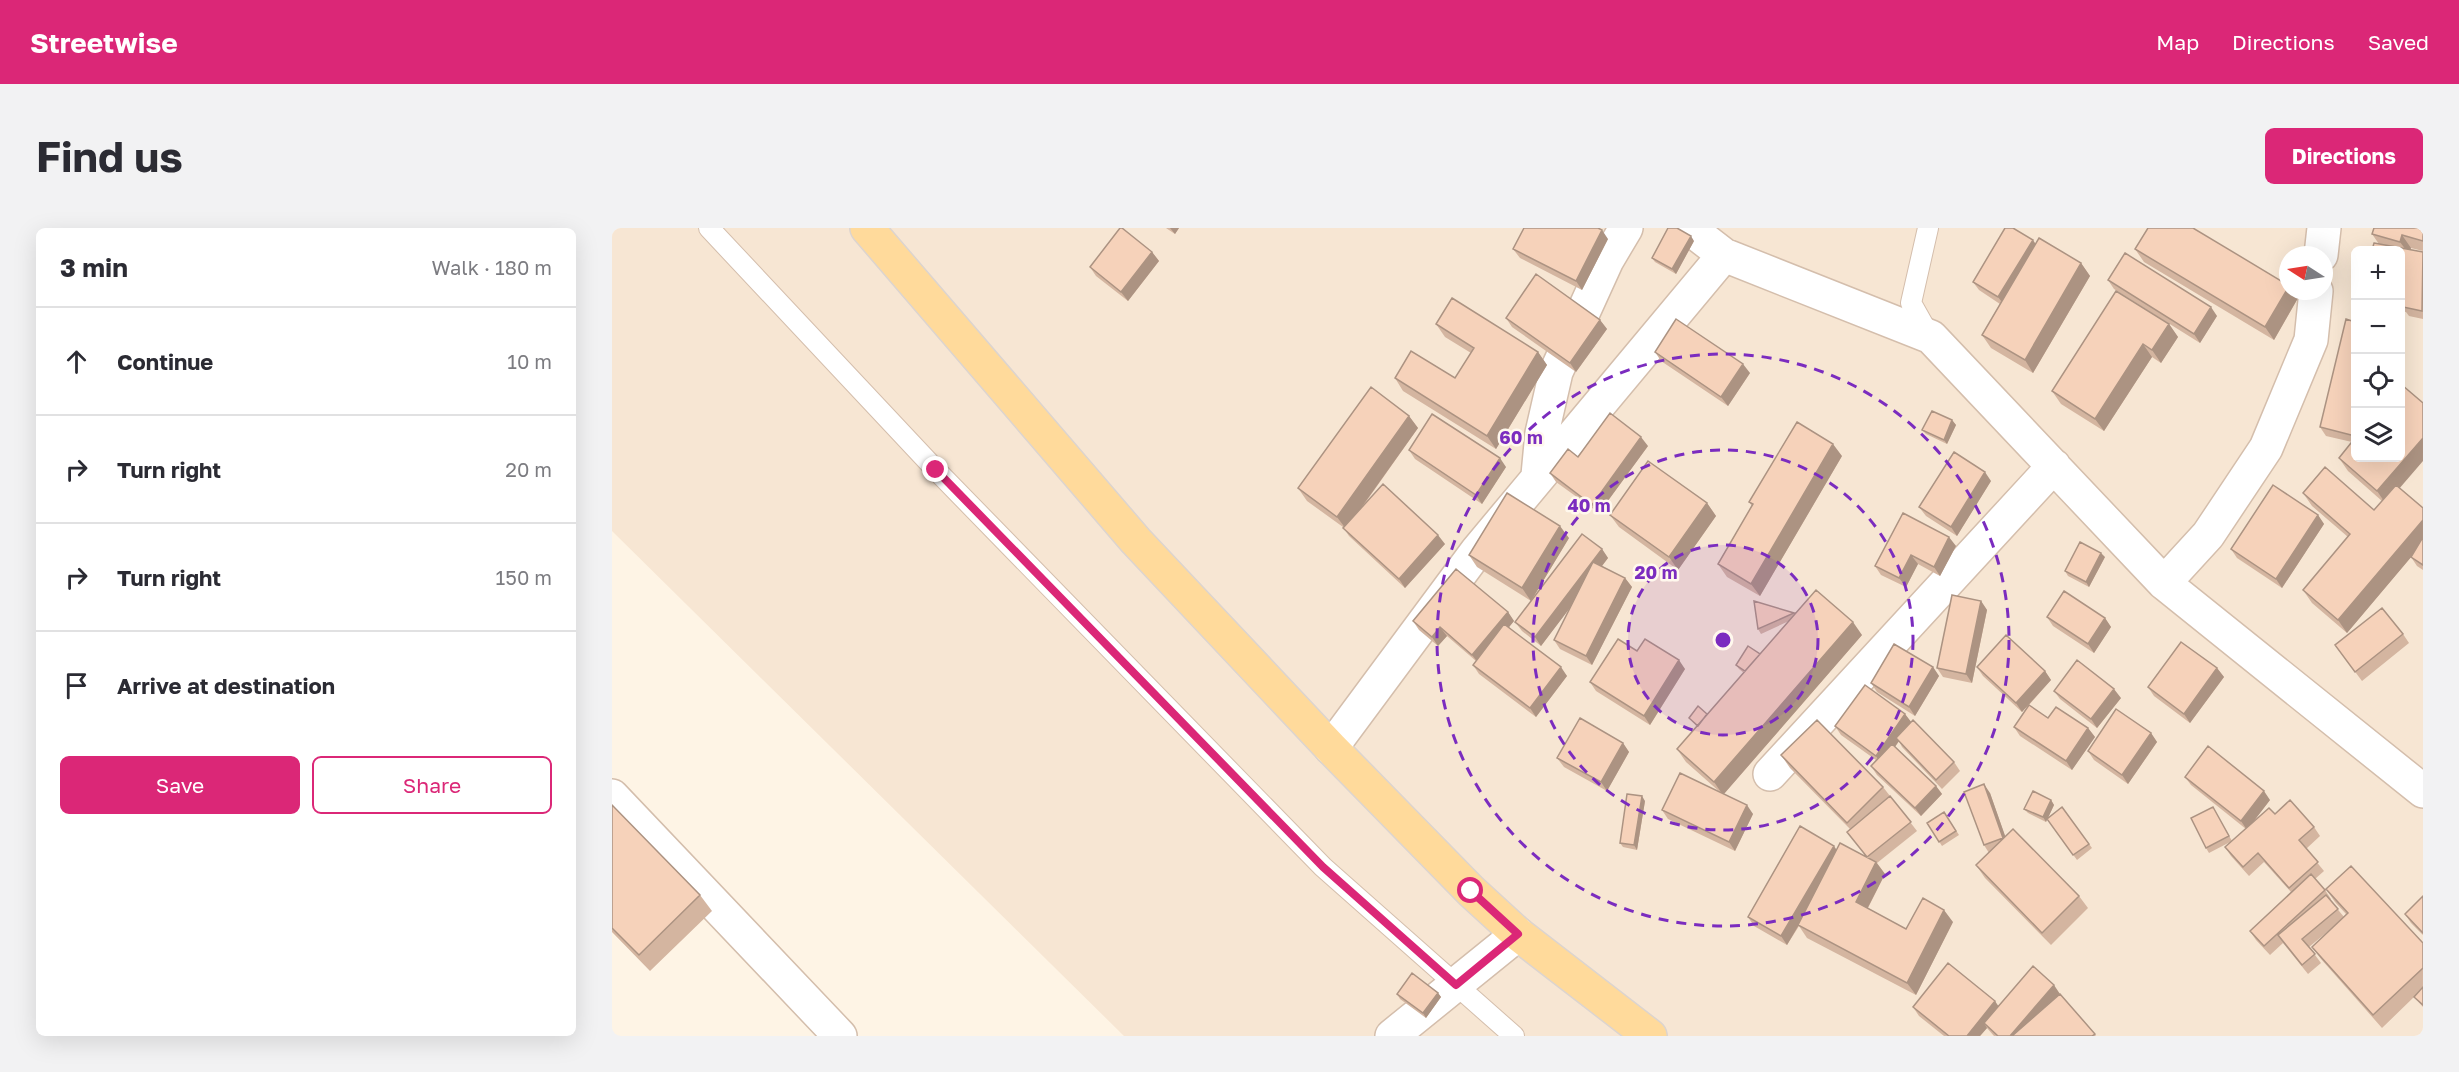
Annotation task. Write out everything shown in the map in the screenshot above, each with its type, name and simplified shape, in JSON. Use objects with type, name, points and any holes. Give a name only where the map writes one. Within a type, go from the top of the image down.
[{"type":"main road","points":[[867,228],[1136,541],[1331,748],[1471,891],[1518,934],[1650,1036]]},
{"type":"street","points":[[1538,475],[1542,433],[1556,372],[1607,260],[1626,228]]},
{"type":"street","points":[[1689,228],[1724,255],[1931,337],[2164,583],[2423,790]]},
{"type":"street","points":[[2322,246],[2324,228]]},
{"type":"street","points":[[1331,748],[1477,551],[1538,475],[1632,368],[1724,255]]},
{"type":"street","points":[[2164,583],[2208,535],[2266,448],[2311,340],[2315,300]]},
{"type":"street","points":[[1770,774],[2054,466]]},
{"type":"street","points":[[612,796],[840,1036]]},
{"type":"street","points":[[1392,1036],[1518,934]]},
{"type":"lane","points":[[709,228],[936,470],[1315,859],[1514,1036]]},
{"type":"lane","points":[[1928,228],[1911,303],[1931,337]]},
{"type":"shaded area","points":[[612,228],[2423,228],[2423,1036],[1124,1036],[612,531]]},
{"type":"building","points":[[1120,228],[1152,252],[1121,292],[1090,267]]},
{"type":"building","points":[[1524,228],[1598,228],[1602,230],[1576,281],[1513,249]]},
{"type":"building","points":[[1668,228],[1677,228],[1691,236],[1672,269],[1652,258]]},
{"type":"building","points":[[2005,228],[2013,228],[2033,240],[1998,297],[1973,282]]},
{"type":"building","points":[[2148,228],[2193,228],[2279,280],[2279,300],[2281,300],[2265,327],[2135,249]]},
{"type":"building","points":[[2374,228],[2423,228],[2423,241],[2402,235],[2400,242],[2372,234]]},
{"type":"building","points":[[2039,238],[2081,263],[2025,360],[1982,335]]},
{"type":"building","points":[[2374,243],[2390,246],[2373,246]]},
{"type":"building","points":[[2405,249],[2423,252],[2422,311],[2405,307]]},
{"type":"building","points":[[2125,253],[2211,307],[2194,334],[2108,280]]},
{"type":"building","points":[[1536,274],[1600,320],[1570,363],[1506,318]]},
{"type":"building","points":[[2116,291],[2169,324],[2152,350],[2143,344],[2095,419],[2052,391]]},
{"type":"building","points":[[1452,298],[1538,352],[1487,436],[1395,378],[1411,351],[1455,378],[1474,348],[1436,324]]},
{"type":"building","points":[[1676,319],[1743,364],[1721,397],[1655,352]]},
{"type":"building","points":[[2346,319],[2351,321],[2351,435],[2320,427]]},
{"type":"building","points":[[1371,387],[1409,416],[1337,517],[1298,488]]},
{"type":"building","points":[[2405,388],[2423,403],[2423,438],[2405,459]]},
{"type":"building","points":[[1932,411],[1952,420],[1944,440],[1922,430]]},
{"type":"building","points":[[1610,413],[1641,437],[1592,505],[1550,473],[1568,449],[1578,457]]},
{"type":"building","points":[[1432,414],[1500,458],[1476,495],[1409,450]]},
{"type":"building","points":[[1797,422],[1833,444],[1751,584],[1718,564],[1753,504],[1749,502]]},
{"type":"building","points":[[2351,443],[2351,462],[2402,462],[2377,491],[2339,458]]},
{"type":"building","points":[[1954,452],[1985,472],[1951,527],[1919,507]]},
{"type":"building","points":[[1648,461],[1707,503],[1669,557],[1610,515]]},
{"type":"building","points":[[2325,467],[2374,510],[2396,485],[2423,508],[2423,520],[2338,620],[2303,590],[2350,534],[2303,493]]},
{"type":"building","points":[[1383,484],[1438,535],[1399,579],[1343,528]]},
{"type":"building","points":[[2273,485],[2318,515],[2276,579],[2231,549]]},
{"type":"building","points":[[1507,493],[1560,526],[1522,588],[1469,555]]},
{"type":"building","points":[[1903,513],[1949,537],[1934,567],[1911,555],[1899,578],[1875,566]]},
{"type":"building","points":[[1582,534],[1602,549],[1535,637],[1515,622]]},
{"type":"building","points":[[2423,537],[2423,565],[2411,557]]},
{"type":"building","points":[[2080,542],[2101,553],[2086,582],[2065,571]]},
{"type":"building","points":[[1593,562],[1625,578],[1586,656],[1554,640]]},
{"type":"building","points":[[1456,569],[1508,612],[1472,655],[1440,627],[1432,637],[1413,621]]},
{"type":"building","points":[[1816,590],[1853,622],[1714,782],[1677,749]]},
{"type":"building","points":[[2064,591],[2105,618],[2088,644],[2047,617]]},
{"type":"building","points":[[1952,595],[1981,601],[1966,674],[1937,668]]},
{"type":"building","points":[[1754,601],[1794,613],[1758,629]]},
{"type":"building","points":[[2382,608],[2403,634],[2355,672],[2335,645]]},
{"type":"building","points":[[1504,624],[1561,667],[1530,708],[1473,665]]},
{"type":"building","points":[[2006,635],[2045,671],[2016,703],[1977,667]]},
{"type":"building","points":[[1618,639],[1637,651],[1645,639],[1679,660],[1644,716],[1590,682]]},
{"type":"building","points":[[2181,642],[2217,668],[2184,714],[2148,687]]},
{"type":"building","points":[[1894,644],[1933,667],[1909,707],[1871,683]]},
{"type":"building","points":[[1748,646],[1760,654],[1745,671],[1736,665]]},
{"type":"building","points":[[2077,660],[2114,689],[2091,719],[2054,691]]},
{"type":"building","points":[[1865,685],[1905,714],[1876,756],[1835,726]]},
{"type":"building","points":[[2029,705],[2048,718],[2056,707],[2088,728],[2066,761],[2014,727]]},
{"type":"building","points":[[1698,706],[1707,714],[1698,726],[1689,718]]},
{"type":"building","points":[[2116,709],[2151,733],[2122,775],[2088,751]]},
{"type":"building","points":[[1580,718],[1623,743],[1601,782],[1557,758]]},
{"type":"building","points":[[1817,720],[1883,787],[1847,823],[1781,755]]},
{"type":"building","points":[[1913,720],[1954,762],[1936,780],[1896,738]]},
{"type":"building","points":[[1892,744],[1936,786],[1915,808],[1871,766]]},
{"type":"building","points":[[2208,746],[2264,791],[2241,821],[2185,777]]},
{"type":"building","points":[[1680,773],[1747,805],[1729,842],[1662,810]]},
{"type":"building","points":[[1984,784],[2003,838],[1984,845],[1964,792]]},
{"type":"building","points":[[2033,791],[2051,800],[2043,817],[2024,809]]},
{"type":"building","points":[[1627,794],[1642,796],[1634,845],[1620,843]]},
{"type":"building","points":[[1890,796],[1911,822],[1867,857],[1847,832]]},
{"type":"building","points":[[2290,800],[2314,827],[2299,840],[2318,862],[2289,888],[2258,853],[2243,867],[2225,847],[2269,808],[2275,814]]},
{"type":"building","points":[[612,805],[700,895],[639,955],[612,928]]},
{"type":"building","points":[[2062,807],[2089,844],[2073,855],[2047,819]]},
{"type":"building","points":[[2213,807],[2229,836],[2206,848],[2191,818]]},
{"type":"building","points":[[1944,812],[1956,831],[1939,842],[1927,823]]},
{"type":"building","points":[[1800,826],[1834,846],[1781,936],[1748,917]]},
{"type":"building","points":[[2013,829],[2079,896],[2042,933],[1976,865]]},
{"type":"building","points":[[1840,843],[1876,862],[1856,902],[1906,929],[1923,898],[1944,910],[1907,983],[1798,925]]},
{"type":"building","points":[[2351,866],[2423,943],[2423,968],[2373,1015],[2312,947],[2348,913],[2326,889]]},
{"type":"building","points":[[2311,874],[2325,890],[2264,946],[2250,931]]},
{"type":"building","points":[[2326,895],[2338,909],[2302,939],[2315,954],[2302,965],[2278,935]]},
{"type":"building","points":[[2423,896],[2423,933],[2405,914]]},
{"type":"building","points":[[1948,963],[1995,1001],[1967,1036],[1949,1036],[1913,1007]]},
{"type":"building","points":[[2033,966],[2054,985],[2010,1036],[1998,1036],[1984,1023]]},
{"type":"building","points":[[1412,973],[1438,993],[1423,1013],[1397,994]]},
{"type":"building","points":[[2423,987],[2423,1005],[2414,997]]},
{"type":"building","points":[[2060,994],[2095,1034],[2092,1036],[2012,1036]]},
{"type":"route","points":[[936,470],[1323,867],[1456,985],[1518,934],[1471,891]]}]
